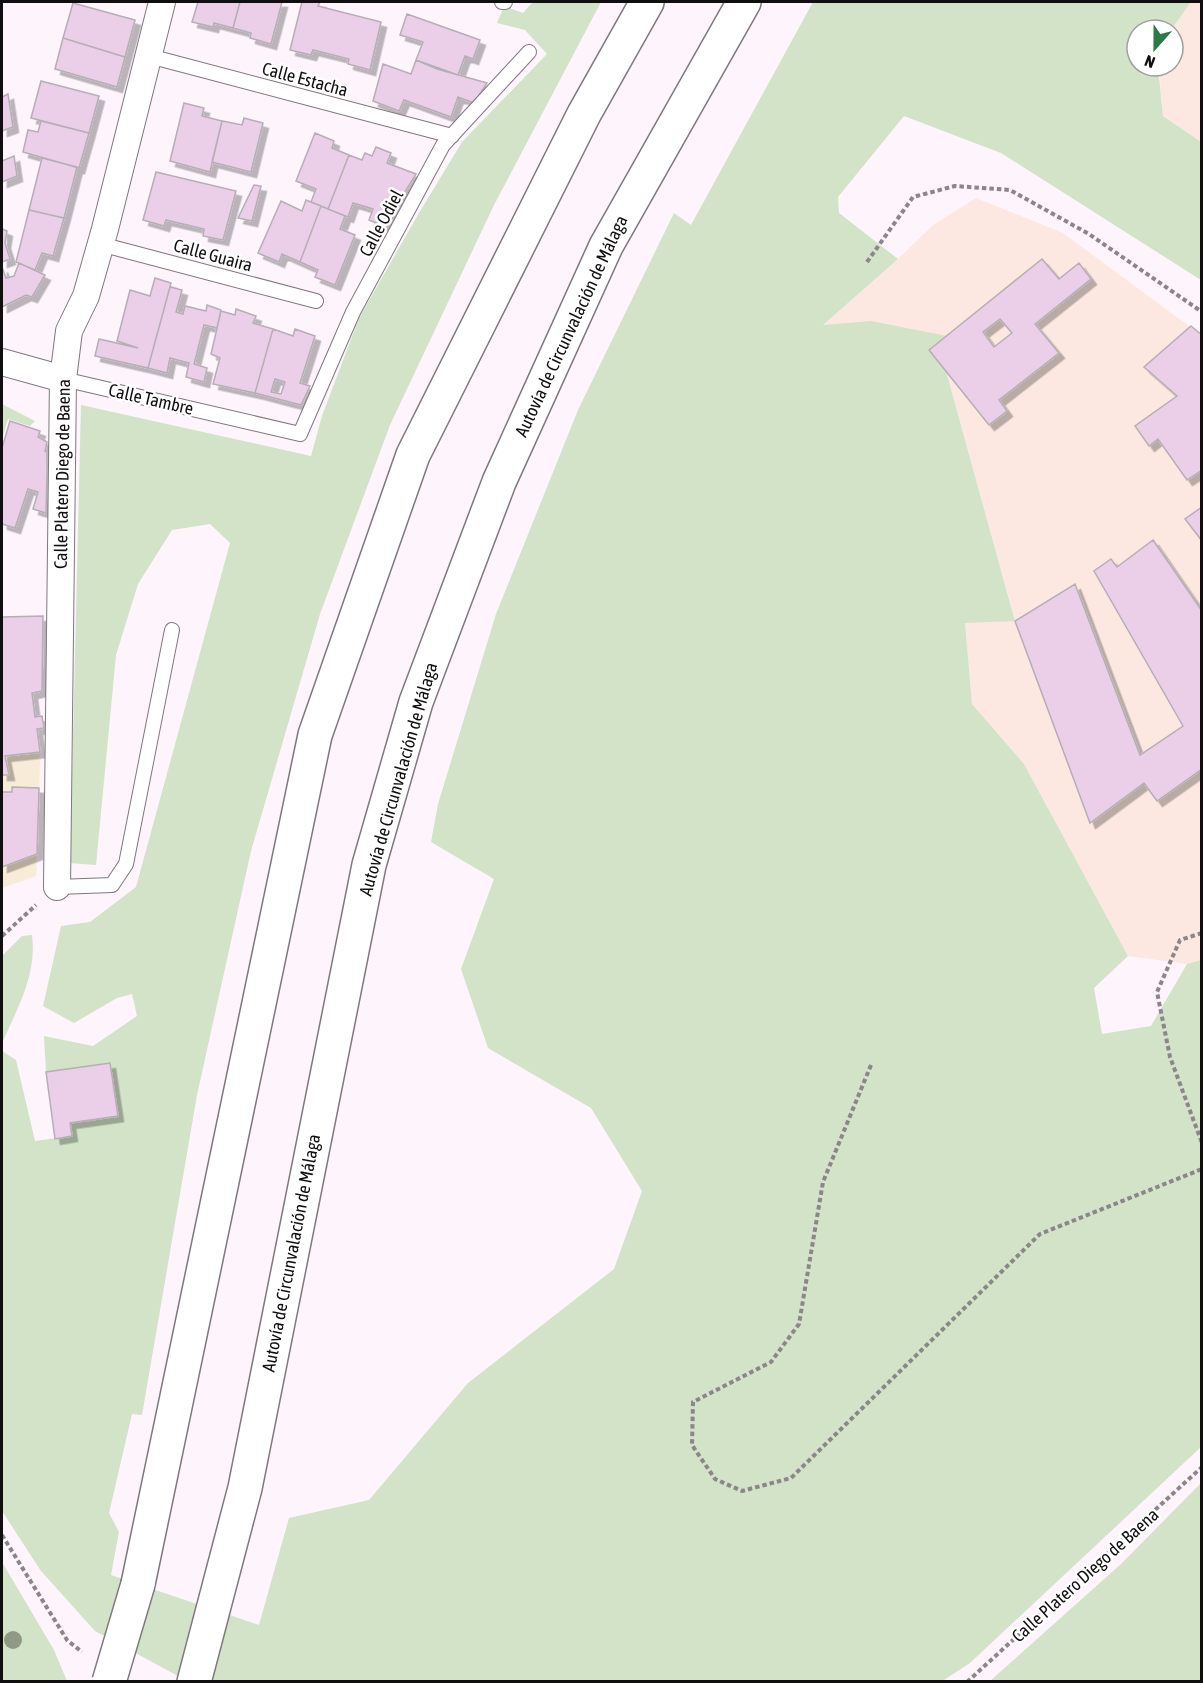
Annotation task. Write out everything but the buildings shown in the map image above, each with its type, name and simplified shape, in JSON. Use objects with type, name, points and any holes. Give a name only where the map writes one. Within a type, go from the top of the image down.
[{"type":"highway","points":[[109,1682],[138,1584],[315,735],[413,455],[584,114],[647,2]]},
{"type":"highway","name":"Autovía de Circunvalación de Málaga","points":[[194,1682],[245,1488],[369,865],[416,702],[499,482],[606,246],[744,2]]},
{"type":"street","name":"Calle Platero Diego de Baena","points":[[57,887],[63,378],[69,331],[87,296],[162,2]]},
{"type":"street","name":"Calle Tambre","points":[[2,362],[63,378]]},
{"type":"lane","name":"Calle Odiel","points":[[300,434],[353,312],[443,145],[529,52]]},
{"type":"lane","name":"Calle Estacha","points":[[149,56],[452,136]]},
{"type":"lane","name":"Calle Guaira","points":[[100,244],[316,301]]},
{"type":"lane","name":"Calle Tambre","points":[[63,378],[300,434]]},
{"type":"lane","points":[[57,887],[112,885],[126,864],[172,630]]},
{"type":"path","points":[[867,262],[912,197],[955,186],[1010,190],[1089,234],[1202,312]]},
{"type":"path","points":[[2,936],[57,887]]},
{"type":"path","points":[[1202,933],[1180,940],[1156,992],[1170,1057],[1202,1143]]},
{"type":"path","points":[[871,1065],[823,1182],[799,1324],[771,1362],[693,1402],[692,1445],[715,1479],[742,1491],[791,1478],[1040,1234],[1202,1169]]},
{"type":"path","name":"Calle Platero Diego de Baena","points":[[967,1682],[1202,1467]]},
{"type":"path","points":[[2,1535],[67,1640],[85,1654]]},
{"type":"shaded area","points":[[1191,2],[1201,2],[1201,142],[1163,116],[1160,78],[1185,78],[1185,18],[1180,18]]},
{"type":"shaded area","points":[[976,198],[1063,233],[1201,335],[1201,960],[1187,964],[1128,956],[1024,764],[972,704],[965,623],[1015,620],[946,371],[929,350],[822,326],[933,225]]},
{"type":"shaded area","points":[[43,616],[42,691],[32,693],[35,716],[42,716],[44,728],[37,729],[40,763],[36,876],[2,888],[2,617]]},
{"type":"green space","points":[[533,2],[601,2],[494,205],[390,425],[320,614],[251,851],[197,1095],[142,1415],[132,1414],[109,1513],[119,1532],[111,1575],[259,1625],[289,1518],[369,1500],[468,1383],[614,1269],[642,1191],[591,1108],[488,1048],[461,969],[494,879],[431,842],[438,804],[496,614],[578,410],[674,213],[691,225],[813,2],[1191,2],[1180,18],[1125,18],[1125,78],[1159,78],[1163,116],[1201,142],[1201,280],[1001,153],[904,116],[838,197],[839,213],[898,259],[823,325],[871,321],[947,336],[929,350],[946,371],[1015,621],[965,623],[972,704],[1024,764],[1128,956],[1094,988],[1102,1034],[1151,1026],[1187,964],[1201,960],[1201,1447],[970,1663],[941,1682],[189,1682],[95,1631],[41,1571],[2,1511],[2,1051],[16,1060],[35,1141],[72,1136],[70,1123],[118,1116],[110,1063],[46,1072],[44,1036],[93,1046],[137,1016],[132,994],[117,998],[74,1023],[43,1006],[61,926],[90,922],[136,887],[230,543],[210,524],[172,530],[138,584],[116,655],[96,865],[70,863],[81,405],[311,456],[322,416],[359,318],[419,213],[462,142],[547,54],[525,30],[497,23],[504,6],[523,13]]},
{"type":"green space","points":[[2,404],[35,421],[30,426],[8,419],[2,439]]},
{"type":"green space","points":[[32,935],[32,964],[29,977],[20,1004],[2,1043],[2,956],[22,936]]},
{"type":"green space","points":[[1201,1483],[1201,1681],[990,1681],[1121,1564]]},
{"type":"green space","points":[[2,1562],[54,1650],[67,1681],[2,1681]]}]
